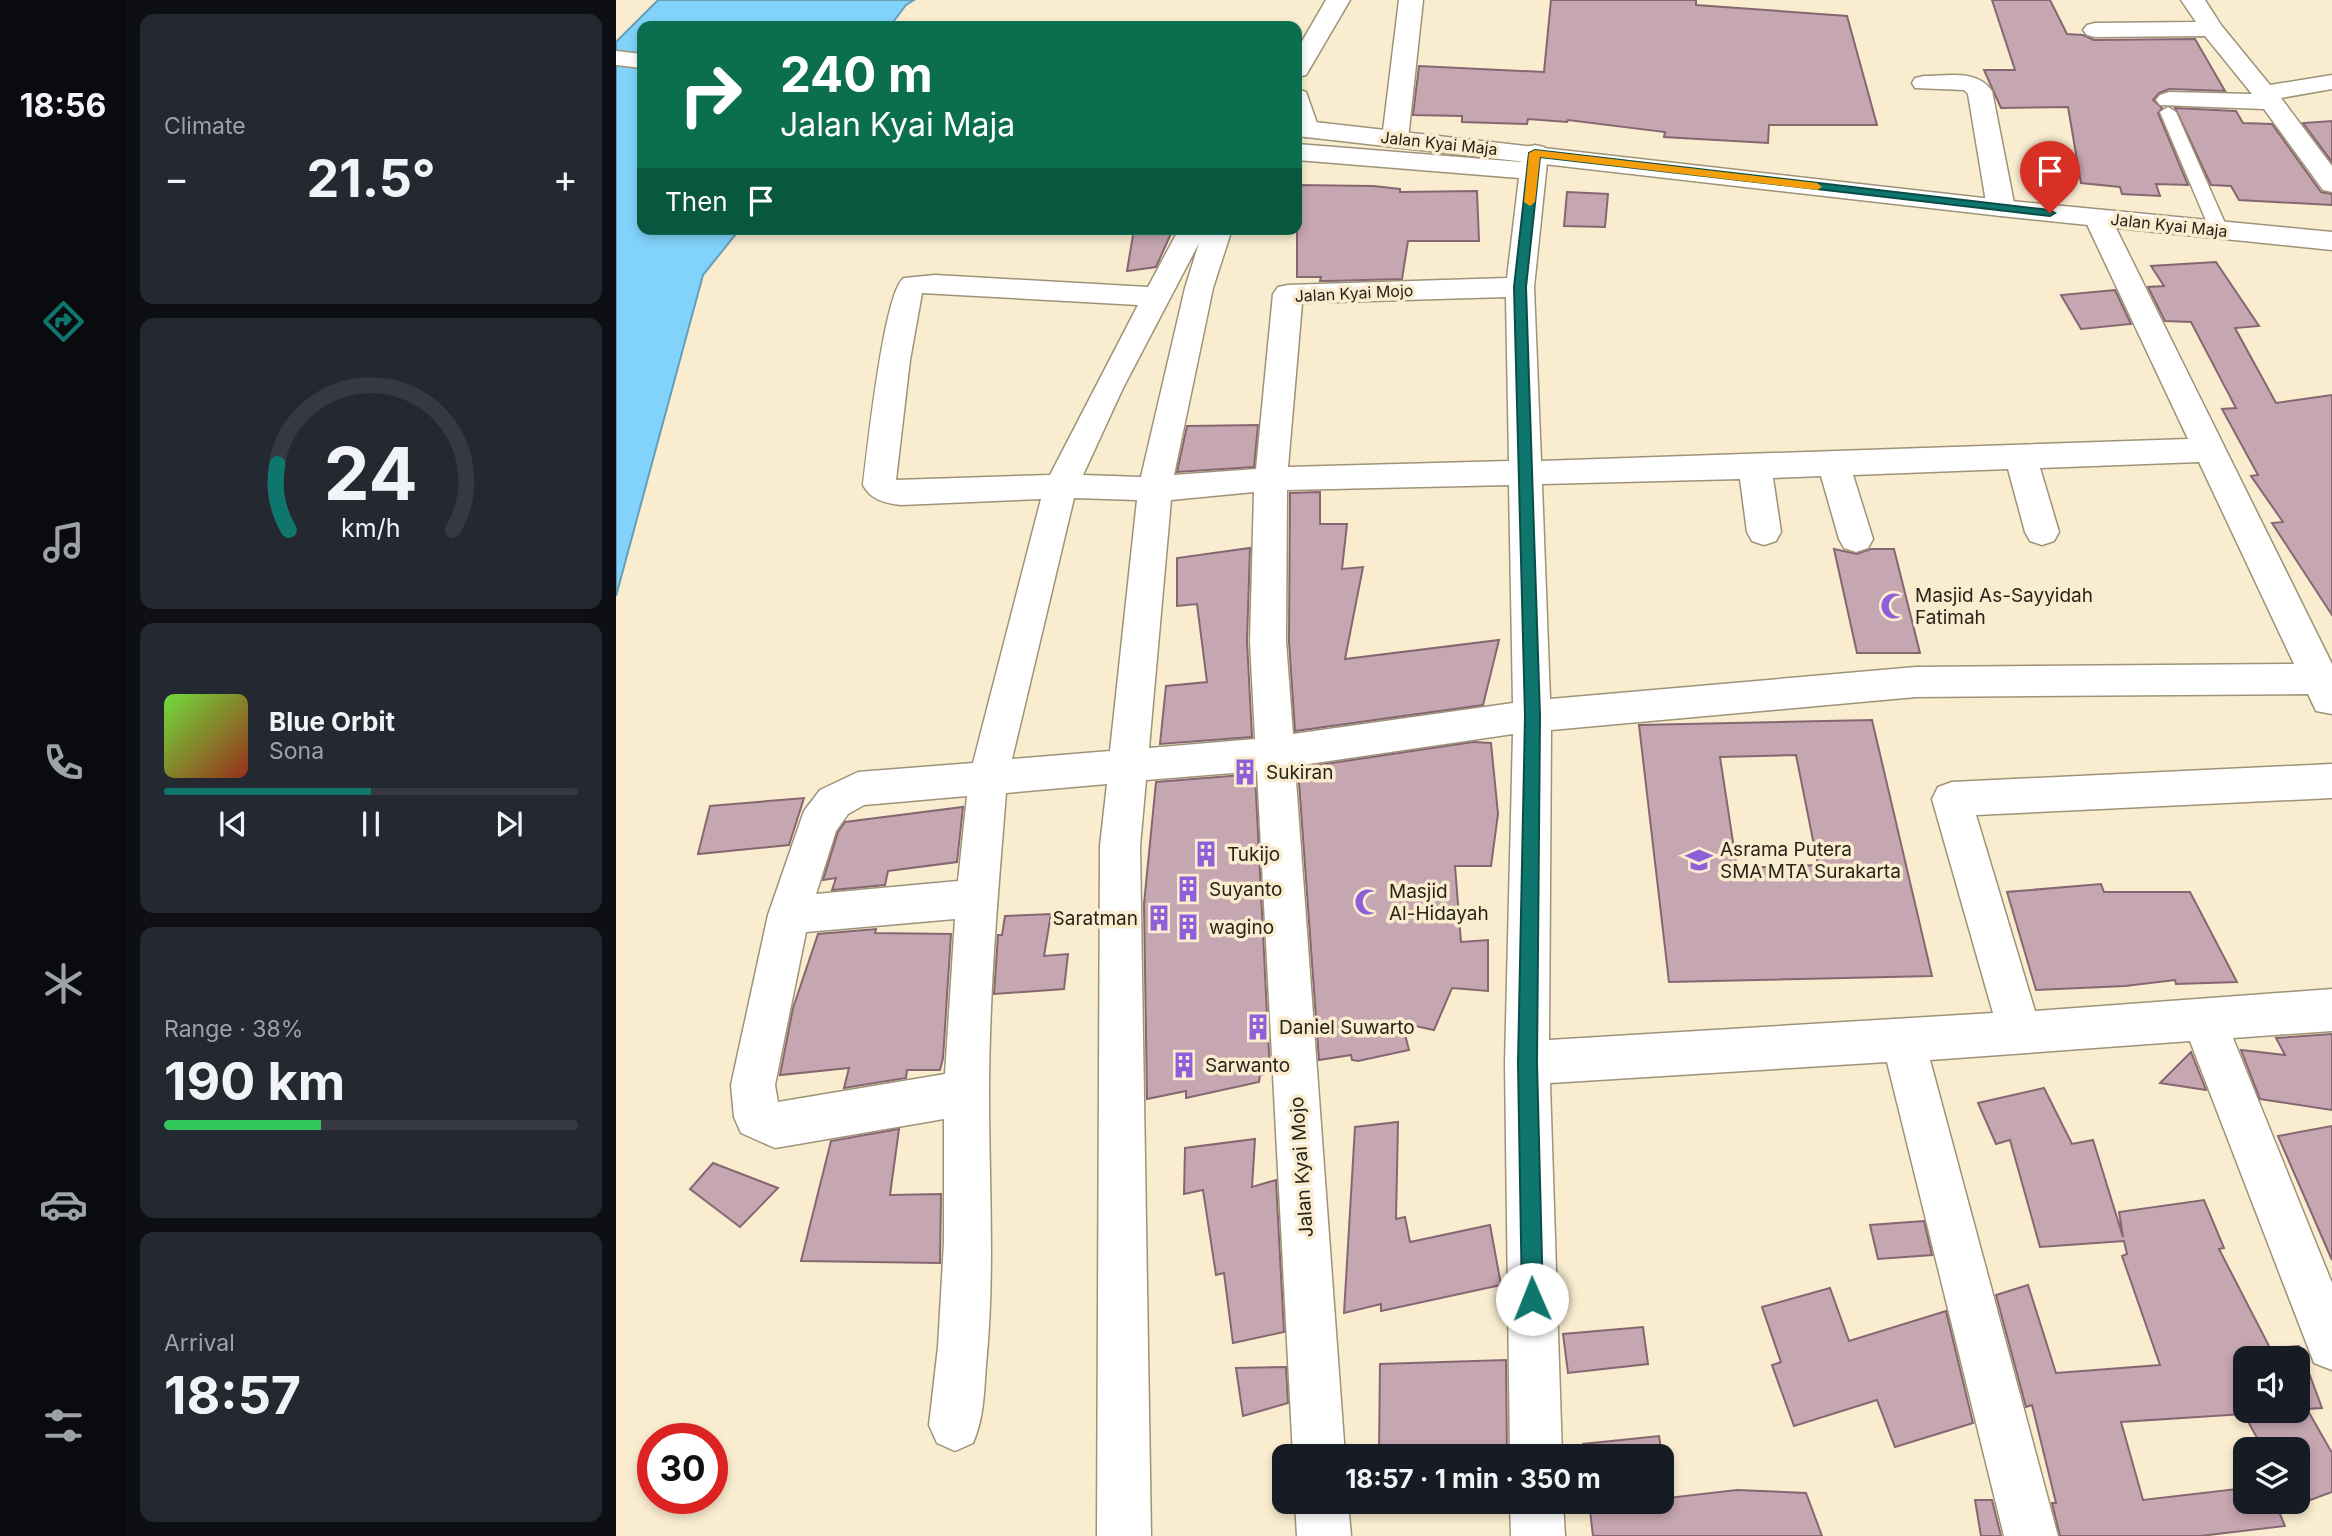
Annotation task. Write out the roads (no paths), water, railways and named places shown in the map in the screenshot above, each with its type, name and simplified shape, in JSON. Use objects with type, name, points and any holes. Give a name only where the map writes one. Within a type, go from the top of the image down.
[{"type":"street","points":[[1302,61],[1338,0]]},
{"type":"street","points":[[1395,139],[1411,0]]},
{"type":"street","points":[[2193,0],[2212,29],[2332,184]]},
{"type":"street","points":[[2095,30],[2212,29]]},
{"type":"street","points":[[616,58],[637,60]]},
{"type":"street","points":[[2168,106],[2268,98],[2332,82]]},
{"type":"street","points":[[1924,83],[1970,83],[1980,91],[2001,208]]},
{"type":"street","points":[[1302,136],[1534,162],[1520,287],[1532,716],[1527,1063],[1536,1444]]},
{"type":"street","name":"Jalan Kyai Maja","points":[[1302,136],[1395,139],[1534,162],[2332,241]]},
{"type":"street","points":[[966,1093],[775,1125],[757,1117],[753,1085],[789,915],[818,823],[834,802],[858,789],[988,780],[1274,753],[1532,716],[1916,682],[2327,688],[2208,450],[2098,218]]},
{"type":"street","points":[[955,1425],[963,1348],[968,1242],[966,1093],[977,898],[988,780],[1062,486],[1108,388],[1190,235]]},
{"type":"street","points":[[1124,1536],[1120,846],[1155,489],[1168,419],[1199,288],[1216,235]]},
{"type":"street","points":[[1159,297],[914,284],[908,290],[895,360],[879,485],[890,492],[901,493],[1062,486],[1155,489],[1271,479],[1755,467],[2208,450]]},
{"type":"street","name":"Jalan Kyai Mojo","points":[[1318,1444],[1268,641],[1271,479],[1288,294],[1520,287]]},
{"type":"street","points":[[2020,455],[2042,532]]},
{"type":"street","points":[[1833,463],[1856,539]]},
{"type":"street","points":[[1755,467],[1764,532]]},
{"type":"street","points":[[2020,1033],[1952,799],[2332,781]]},
{"type":"street","points":[[789,915],[977,898]]},
{"type":"street","points":[[1527,1063],[2204,1021],[2332,1010]]},
{"type":"street","points":[[2204,1021],[2332,1345]]},
{"type":"street","points":[[1903,1040],[2031,1536]]},
{"type":"street","points":[[1323,1514],[1324,1536]]},
{"type":"street","points":[[1537,1514],[1538,1536]]},
{"type":"lane","points":[[2168,106],[2219,230]]},
{"type":"water","points":[[658,0],[914,0],[906,5],[894,21],[637,21]]},
{"type":"water","points":[[637,21],[637,235],[735,235],[703,275],[616,596],[616,42]]},
{"type":"place","name":"Masjid As-Sayyidah Fatimah","points":[[1894,606]]},
{"type":"place","name":"Sukiran","points":[[1245,772]]},
{"type":"place","name":"Tukijo","points":[[1206,854]]},
{"type":"place","name":"Asrama Putera SMA MTA Surakarta","points":[[1699,860]]},
{"type":"place","name":"Suyanto","points":[[1188,889]]},
{"type":"place","name":"Masjid Al-Hidayah","points":[[1368,902]]},
{"type":"place","name":"Saratman","points":[[1159,918]]},
{"type":"place","name":"wagino","points":[[1188,927]]},
{"type":"place","name":"Daniel Suwarto","points":[[1258,1027]]},
{"type":"place","name":"Sarwanto","points":[[1184,1065]]}]
